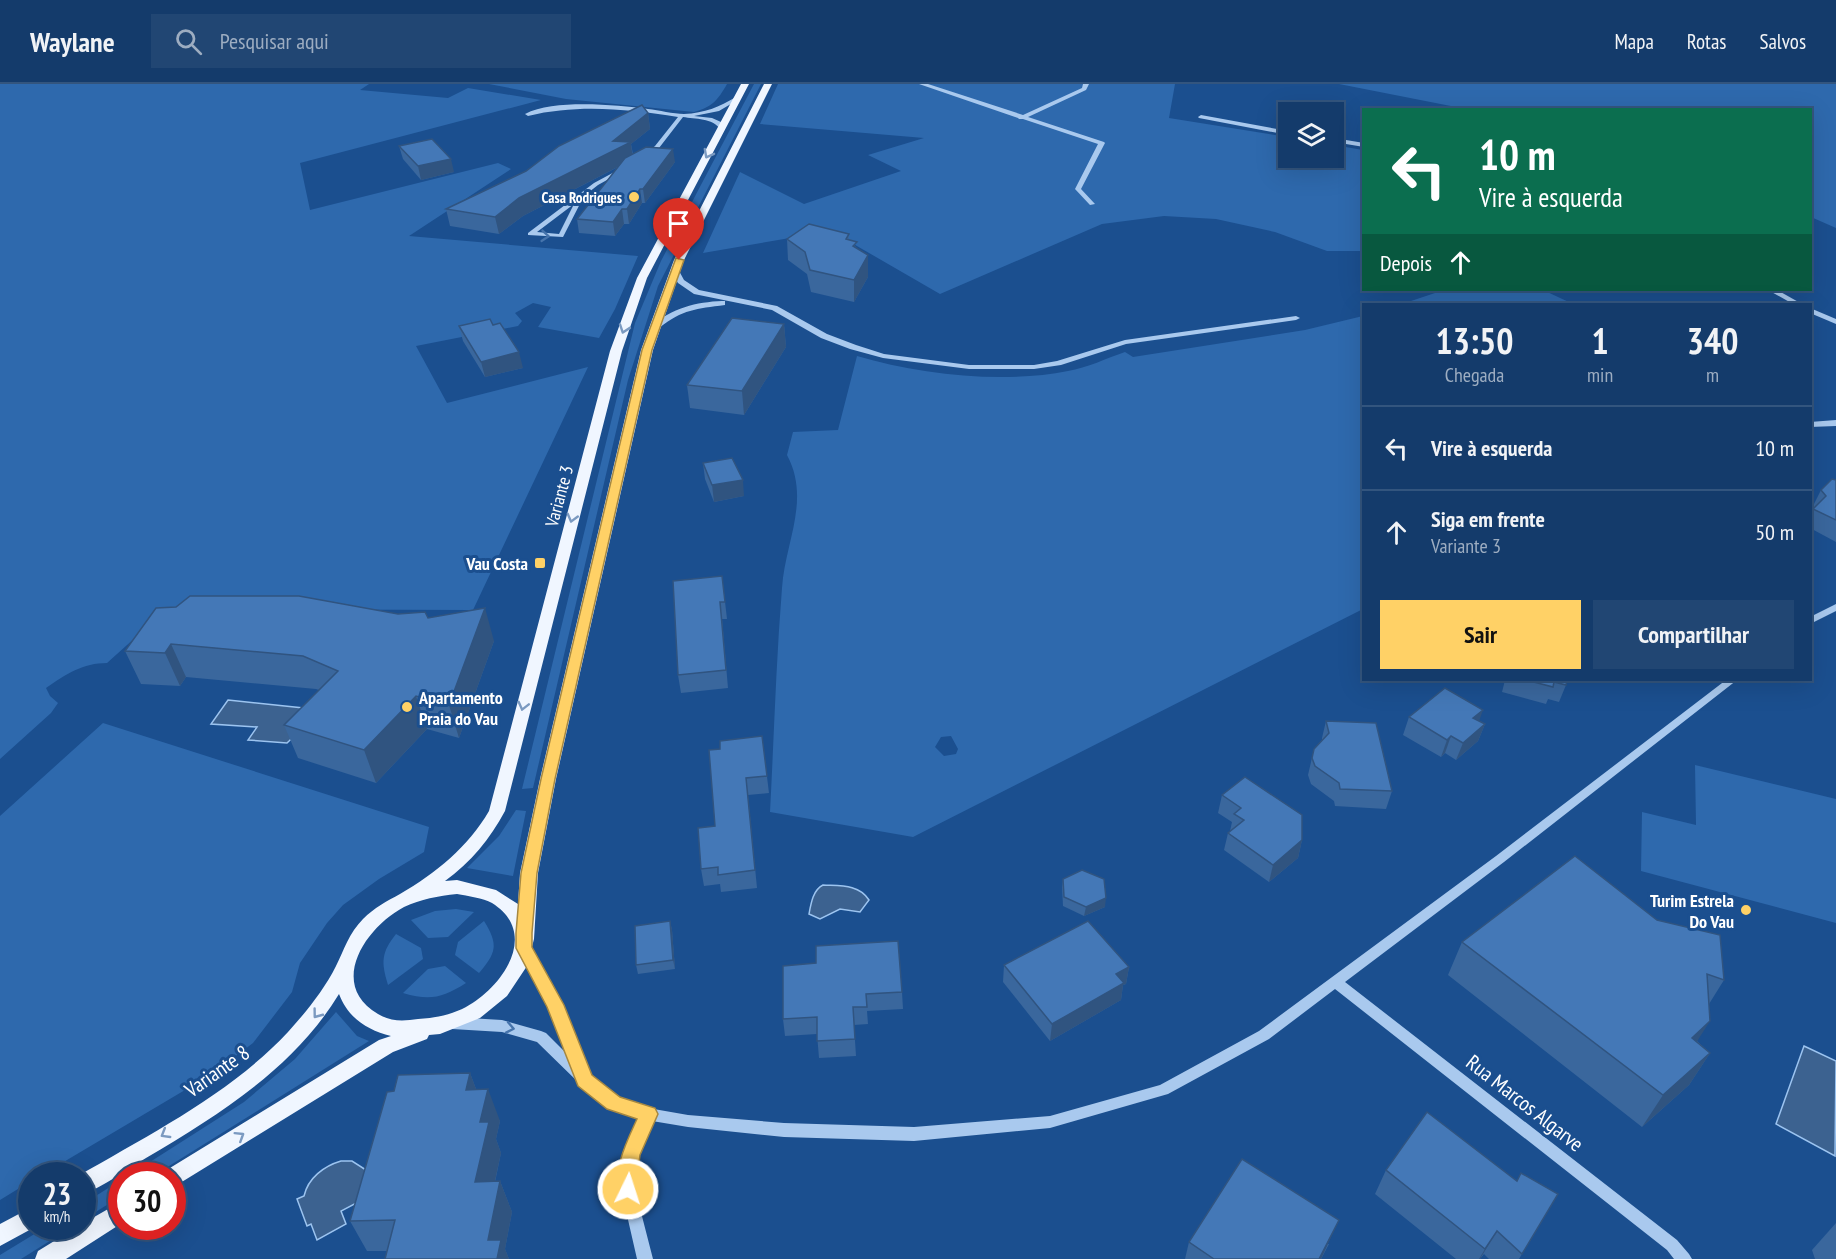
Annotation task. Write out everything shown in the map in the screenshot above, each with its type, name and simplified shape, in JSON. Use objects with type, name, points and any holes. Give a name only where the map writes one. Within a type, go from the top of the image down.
[{"type":"main road","name":"Variante 3","points":[[404,900],[453,867],[483,838],[497,811],[618,346],[642,278],[745,84]]},
{"type":"main road","points":[[186,1169],[386,1046],[470,1015],[502,992],[520,963],[529,873],[548,779],[647,350],[675,271],[768,84]]},
{"type":"main road","points":[[432,1029],[394,1028],[364,1016],[347,992],[346,963],[361,933],[387,909],[404,900],[439,888],[474,888],[489,892],[513,909],[524,941]]},
{"type":"main road","name":"Variante 8","points":[[96,1176],[225,1098],[271,1063],[309,1024],[328,999],[346,963]]},
{"type":"main road","points":[[46,1259],[108,1220]]},
{"type":"main road","points":[[0,1236],[18,1225]]},
{"type":"street","points":[[922,84],[1021,118],[1102,142],[1078,189],[1092,204]]},
{"type":"street","points":[[1021,118],[1084,89],[1086,84]]},
{"type":"street","points":[[636,162],[657,147],[681,116],[717,110],[738,98]]},
{"type":"street","points":[[528,114],[567,105],[712,120],[719,123],[722,128]]},
{"type":"street","points":[[1201,117],[1278,131]]},
{"type":"street","points":[[1344,142],[1362,145]]},
{"type":"street","points":[[581,196],[561,236],[530,234],[581,196],[627,167]]},
{"type":"street","points":[[675,271],[681,281],[698,292],[774,308],[824,336],[853,347],[883,356],[969,367],[1034,367],[1058,363],[1125,342],[1296,318]]},
{"type":"street","points":[[1774,291],[1796,303]]},
{"type":"street","points":[[656,326],[675,312],[707,303],[758,304]]},
{"type":"street","points":[[1812,311],[1836,322]]},
{"type":"street","points":[[1812,425],[1836,423]]},
{"type":"street","points":[[1812,620],[1836,607]]},
{"type":"street","points":[[452,1023],[502,1026],[541,1037],[585,1080],[614,1103],[648,1114],[688,1121],[784,1130],[914,1134],[1050,1122],[1163,1090],[1264,1035],[1337,983],[1731,681]]},
{"type":"street","points":[[524,941],[555,1005],[585,1080]]},
{"type":"street","name":"Rua Marcos Algarve","points":[[1337,983],[1671,1245],[1684,1259]]},
{"type":"street","points":[[645,1259],[628,1189],[631,1155],[648,1114]]},
{"type":"shaded area","points":[[0,84],[369,84],[360,90],[448,98],[468,88],[541,100],[300,163],[310,210],[498,163],[511,169],[409,236],[638,256],[615,309],[599,338],[538,327],[551,307],[533,303],[515,313],[522,321],[518,326],[416,346],[447,403],[588,367],[473,610],[167,609],[107,663],[75,670],[46,688],[50,696],[58,703],[51,713],[0,759]]},
{"type":"shaded area","points":[[489,84],[727,84],[714,102],[694,112],[566,99]]},
{"type":"shaded area","points":[[754,84],[761,84],[658,286],[628,380],[533,788],[522,789],[635,323],[661,261]]},
{"type":"shaded area","points":[[778,84],[1175,84],[1169,118],[1278,135],[1278,168],[1344,168],[1344,147],[1362,150],[1362,251],[1327,251],[1275,232],[1216,219],[1164,216],[1102,224],[940,294],[831,231],[703,253],[740,172],[804,204],[901,171],[868,155],[924,138],[760,124]]},
{"type":"shaded area","points":[[1339,84],[1836,84],[1836,228],[1812,217],[1812,108],[1461,108]]},
{"type":"shaded area","points":[[1441,291],[1545,291],[1571,303],[1405,303]]},
{"type":"shaded area","points":[[1362,316],[1362,610],[913,837],[770,812],[782,588],[797,505],[794,472],[787,455],[793,432],[838,430],[857,356],[935,373],[990,377],[1043,375],[1075,370],[1125,352],[1133,357],[1305,330]],"holes":[[[951,736],[958,749],[956,754],[944,756],[935,747],[941,737]]]},
{"type":"shaded area","points":[[228,700],[313,709],[314,717],[287,743],[248,740],[257,727],[211,724]]},
{"type":"shaded area","points":[[103,723],[429,827],[424,852],[379,879],[343,905],[327,923],[300,963],[292,992],[253,1043],[212,1074],[64,1162],[18,1162],[18,1189],[0,1200],[0,816]]},
{"type":"shaded area","points":[[1695,765],[1836,799],[1836,923],[1641,871],[1642,812],[1696,825]]},
{"type":"shaded area","points":[[516,810],[526,811],[513,876],[467,868],[499,836]]},
{"type":"shaded area","points":[[823,885],[855,888],[869,900],[860,912],[840,909],[820,919],[809,914],[815,893]]},
{"type":"shaded area","points":[[456,909],[474,912],[448,937],[428,938],[411,920],[435,911]]},
{"type":"shaded area","points":[[484,921],[492,936],[494,948],[489,960],[479,973],[455,955],[458,942]]},
{"type":"shaded area","points":[[396,934],[421,948],[423,959],[388,985],[384,958],[387,947]]},
{"type":"shaded area","points":[[445,966],[466,983],[436,997],[421,997],[403,993],[428,969]]},
{"type":"shaded area","points":[[336,1012],[357,1036],[369,1041],[175,1162],[150,1162],[244,1102],[295,1059]]},
{"type":"shaded area","points":[[1804,1046],[1836,1061],[1835,1156],[1776,1124]]},
{"type":"shaded area","points":[[341,1161],[352,1161],[366,1170],[364,1199],[341,1211],[346,1224],[317,1240],[311,1224],[307,1226],[297,1199],[304,1196],[313,1178],[329,1166]]},
{"type":"shaded area","points":[[108,1188],[108,1204],[96,1212],[96,1196]]},
{"type":"shaded area","points":[[25,1240],[51,1240],[21,1259],[0,1259],[0,1255]]},
{"type":"building","points":[[642,105],[648,113],[613,141],[631,142],[519,198],[495,217],[446,209],[526,171],[559,146]]},
{"type":"building","points":[[432,139],[451,159],[418,166],[399,146]]},
{"type":"building","points":[[646,147],[673,149],[643,189],[640,189],[627,209],[622,209],[613,222],[577,219],[625,158]]},
{"type":"building","points":[[809,224],[849,234],[846,239],[857,242],[853,246],[868,255],[854,280],[810,270],[805,252],[787,239]]},
{"type":"building","points":[[732,318],[784,324],[742,391],[687,385]]},
{"type":"building","points":[[490,319],[493,325],[500,323],[519,352],[481,362],[459,326]]},
{"type":"building","points":[[732,458],[743,480],[712,485],[703,463]]},
{"type":"building","points":[[1832,479],[1836,480],[1836,520],[1813,509],[1826,496],[1821,490]]},
{"type":"building","points":[[722,576],[725,602],[720,602],[726,670],[678,675],[673,581]]},
{"type":"building","points":[[190,596],[299,596],[398,614],[425,612],[428,618],[485,608],[449,705],[416,696],[364,750],[284,725],[338,671],[303,656],[171,644],[165,653],[125,651],[156,608],[176,607]]},
{"type":"building","points":[[1530,681],[1567,681],[1566,685],[1554,682],[1553,687]]},
{"type":"building","points":[[1445,688],[1483,710],[1473,718],[1485,724],[1463,743],[1451,736],[1447,740],[1409,717]]},
{"type":"building","points":[[1326,721],[1376,723],[1392,791],[1340,789],[1339,783],[1315,766],[1312,758],[1314,749],[1329,733]]},
{"type":"building","points":[[762,736],[767,776],[746,778],[755,870],[718,875],[718,867],[701,869],[698,828],[715,826],[709,750],[720,749],[720,741]]},
{"type":"building","points":[[1245,777],[1302,815],[1302,840],[1273,865],[1228,833],[1244,820],[1234,814],[1241,808],[1222,795]]},
{"type":"building","points":[[1575,856],[1657,920],[1720,935],[1724,980],[1707,974],[1710,1021],[1692,1038],[1710,1053],[1663,1095],[1462,942]]},
{"type":"building","points":[[1082,870],[1104,879],[1106,898],[1086,907],[1064,897],[1063,879]]},
{"type":"building","points":[[670,921],[673,960],[636,965],[635,926]]},
{"type":"building","points":[[1088,921],[1129,967],[1116,974],[1124,983],[1052,1024],[1004,965]]},
{"type":"building","points":[[898,941],[902,992],[866,994],[867,1007],[853,1007],[855,1039],[817,1041],[817,1017],[783,1019],[783,966],[816,963],[816,946]]},
{"type":"building","points":[[470,1073],[466,1090],[488,1089],[480,1122],[489,1122],[475,1182],[500,1181],[488,1240],[501,1240],[497,1259],[385,1259],[395,1220],[350,1221],[387,1092],[394,1091],[398,1075]]},
{"type":"building","points":[[1427,1112],[1517,1181],[1521,1173],[1558,1194],[1522,1254],[1497,1231],[1485,1249],[1386,1170]]},
{"type":"building","points":[[1242,1159],[1339,1220],[1319,1259],[1214,1259],[1189,1242]]},
{"type":"place","name":"Casa Rodrigues","points":[[634,197]]},
{"type":"place","name":"Vau Costa","points":[[540,563]]},
{"type":"place","name":"Apartamento Praia do Vau","points":[[407,707]]},
{"type":"place","name":"Turim Estrela Do Vau","points":[[1746,910]]},
{"type":"route","points":[[628,1189],[631,1155],[648,1114],[614,1103],[585,1080],[555,1005],[524,948],[524,933],[529,873],[548,779],[647,350],[679,260]]}]
